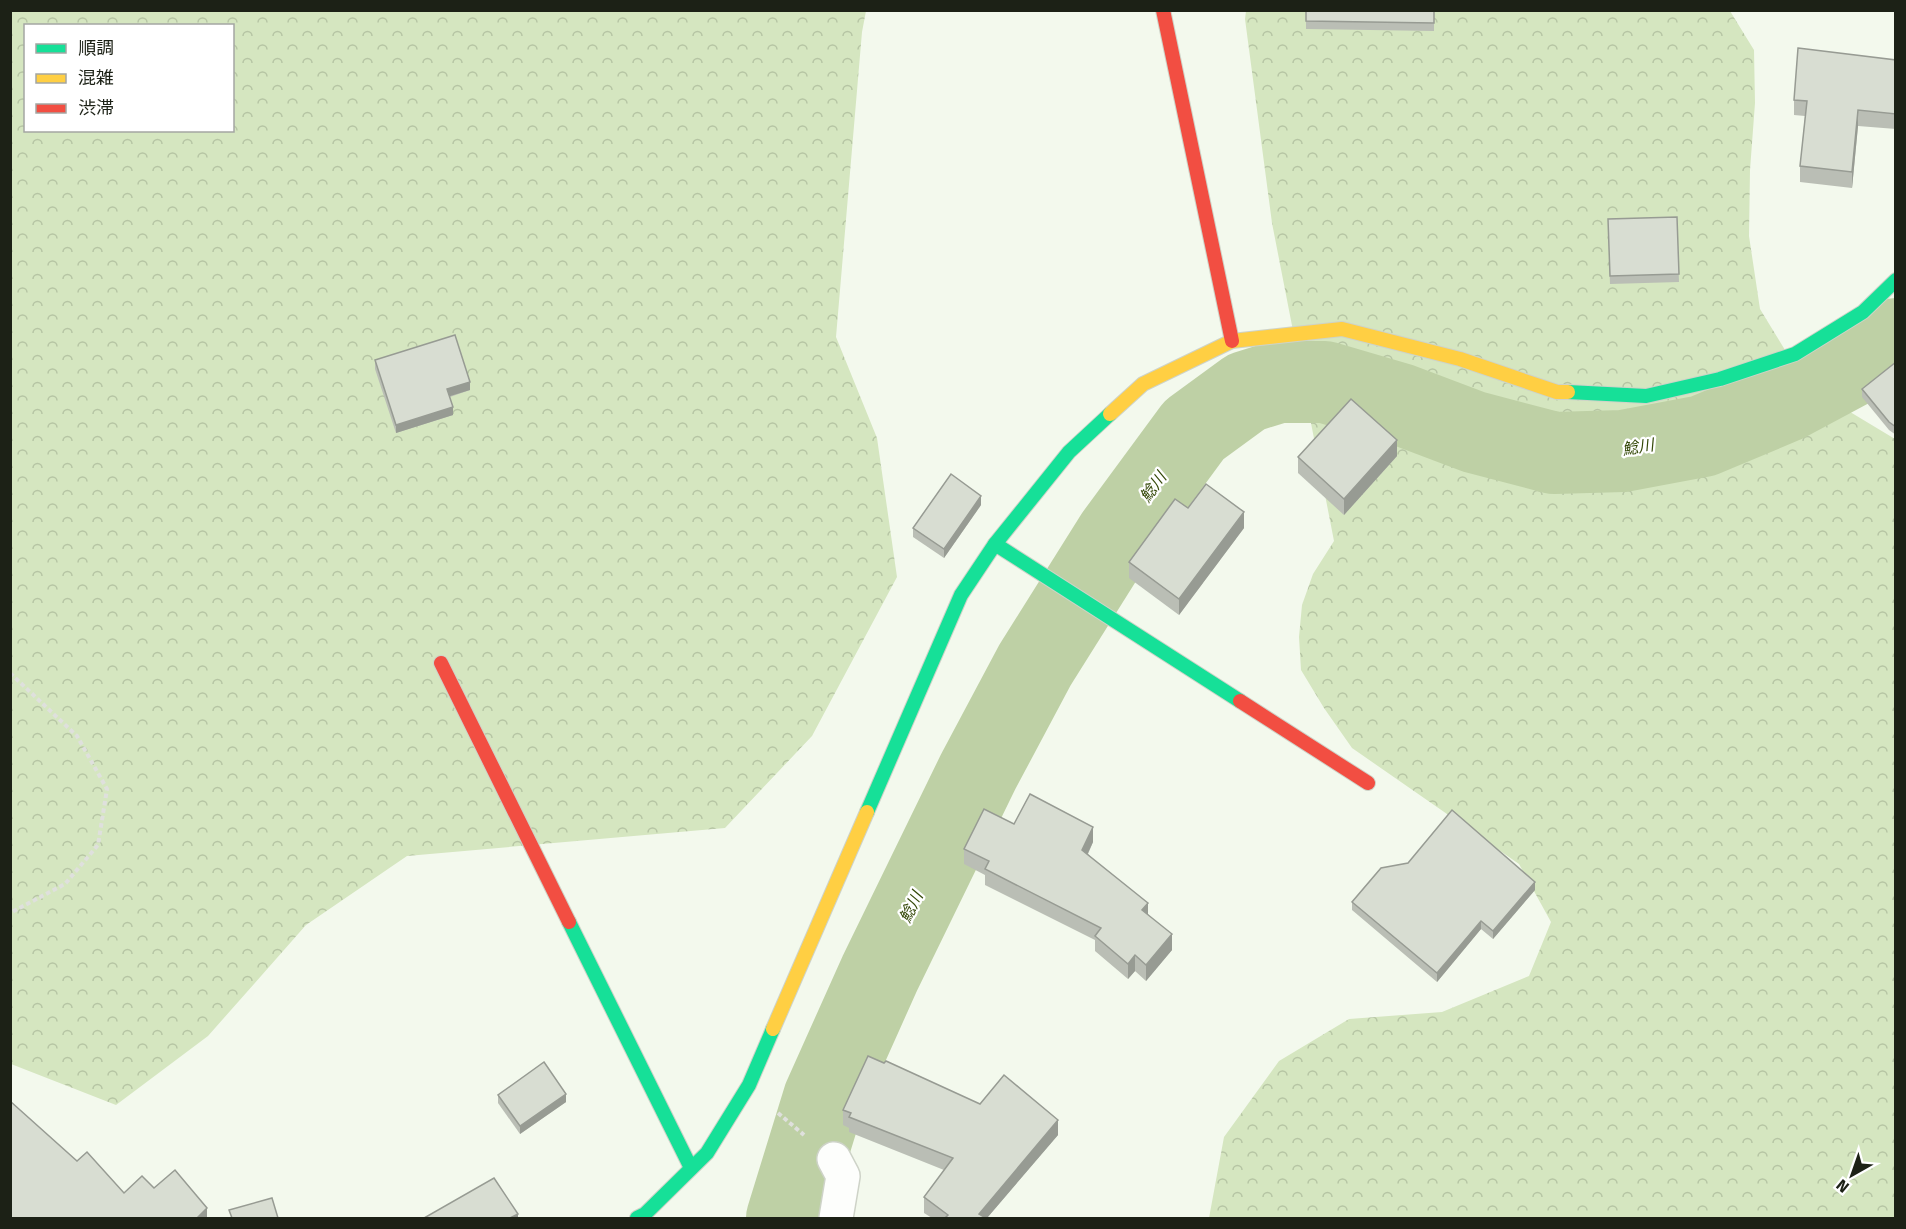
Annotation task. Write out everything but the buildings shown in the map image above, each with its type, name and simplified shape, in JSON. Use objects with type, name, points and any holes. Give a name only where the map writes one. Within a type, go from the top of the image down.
[{"type":"street","points":[[1163,10],[1232,341]]},
{"type":"street","points":[[637,1218],[645,1214],[707,1153],[749,1085],[961,596],[995,544],[1069,452],[1143,384],[1232,341],[1342,329],[1460,359],[1557,392],[1646,396],[1720,379],[1795,354],[1863,312],[1896,280]]},
{"type":"street","points":[[995,544],[1368,783]]},
{"type":"street","points":[[441,663],[691,1168]]},
{"type":"street","points":[[834,1159],[843,1176],[836,1218]]},
{"type":"path","points":[[10,673],[77,736],[107,789],[98,845],[65,884],[10,913]]},
{"type":"green space","points":[[10,11],[866,11],[862,32],[836,337],[877,438],[897,577],[812,736],[725,828],[407,856],[306,925],[208,1036],[116,1105],[11,1064]]},
{"type":"green space","points":[[1246,11],[1730,11],[1754,50],[1755,103],[1750,170],[1749,236],[1760,309],[1807,386],[1895,439],[1894,1218],[1209,1218],[1224,1137],[1279,1061],[1349,1019],[1442,1012],[1529,976],[1551,922],[1519,864],[1352,748],[1301,670],[1299,637],[1302,605],[1313,574],[1334,541],[1272,223],[1245,19]]},
{"type":"waterway","name":"鯰川","points":[[787,1218],[824,1098],[880,973],[978,772],[1035,665],[1116,536],[1194,430],[1246,392],[1278,382],[1325,382],[1400,404],[1474,432],[1554,453],[1623,451],[1703,436],[1784,402],[1868,357],[1896,339]]},
{"type":"traffic: fast","points":[[1568,392],[1646,396],[1720,379],[1795,354],[1863,312],[1896,280]]},
{"type":"traffic: fast","points":[[867,812],[961,595],[995,544],[1069,452],[1110,414]]},
{"type":"traffic: fast","points":[[995,544],[1240,701]]},
{"type":"traffic: fast","points":[[569,922],[691,1168]]},
{"type":"traffic: fast","points":[[637,1218],[645,1214],[707,1153],[749,1085],[773,1029]]},
{"type":"traffic: slow","points":[[1110,414],[1143,384],[1232,341],[1342,329],[1460,359],[1557,392],[1568,392]]},
{"type":"traffic: slow","points":[[773,1029],[867,812]]},
{"type":"traffic: jam","points":[[1163,10],[1232,341]]},
{"type":"traffic: jam","points":[[441,663],[569,922]]},
{"type":"traffic: jam","points":[[1240,701],[1368,783]]}]
